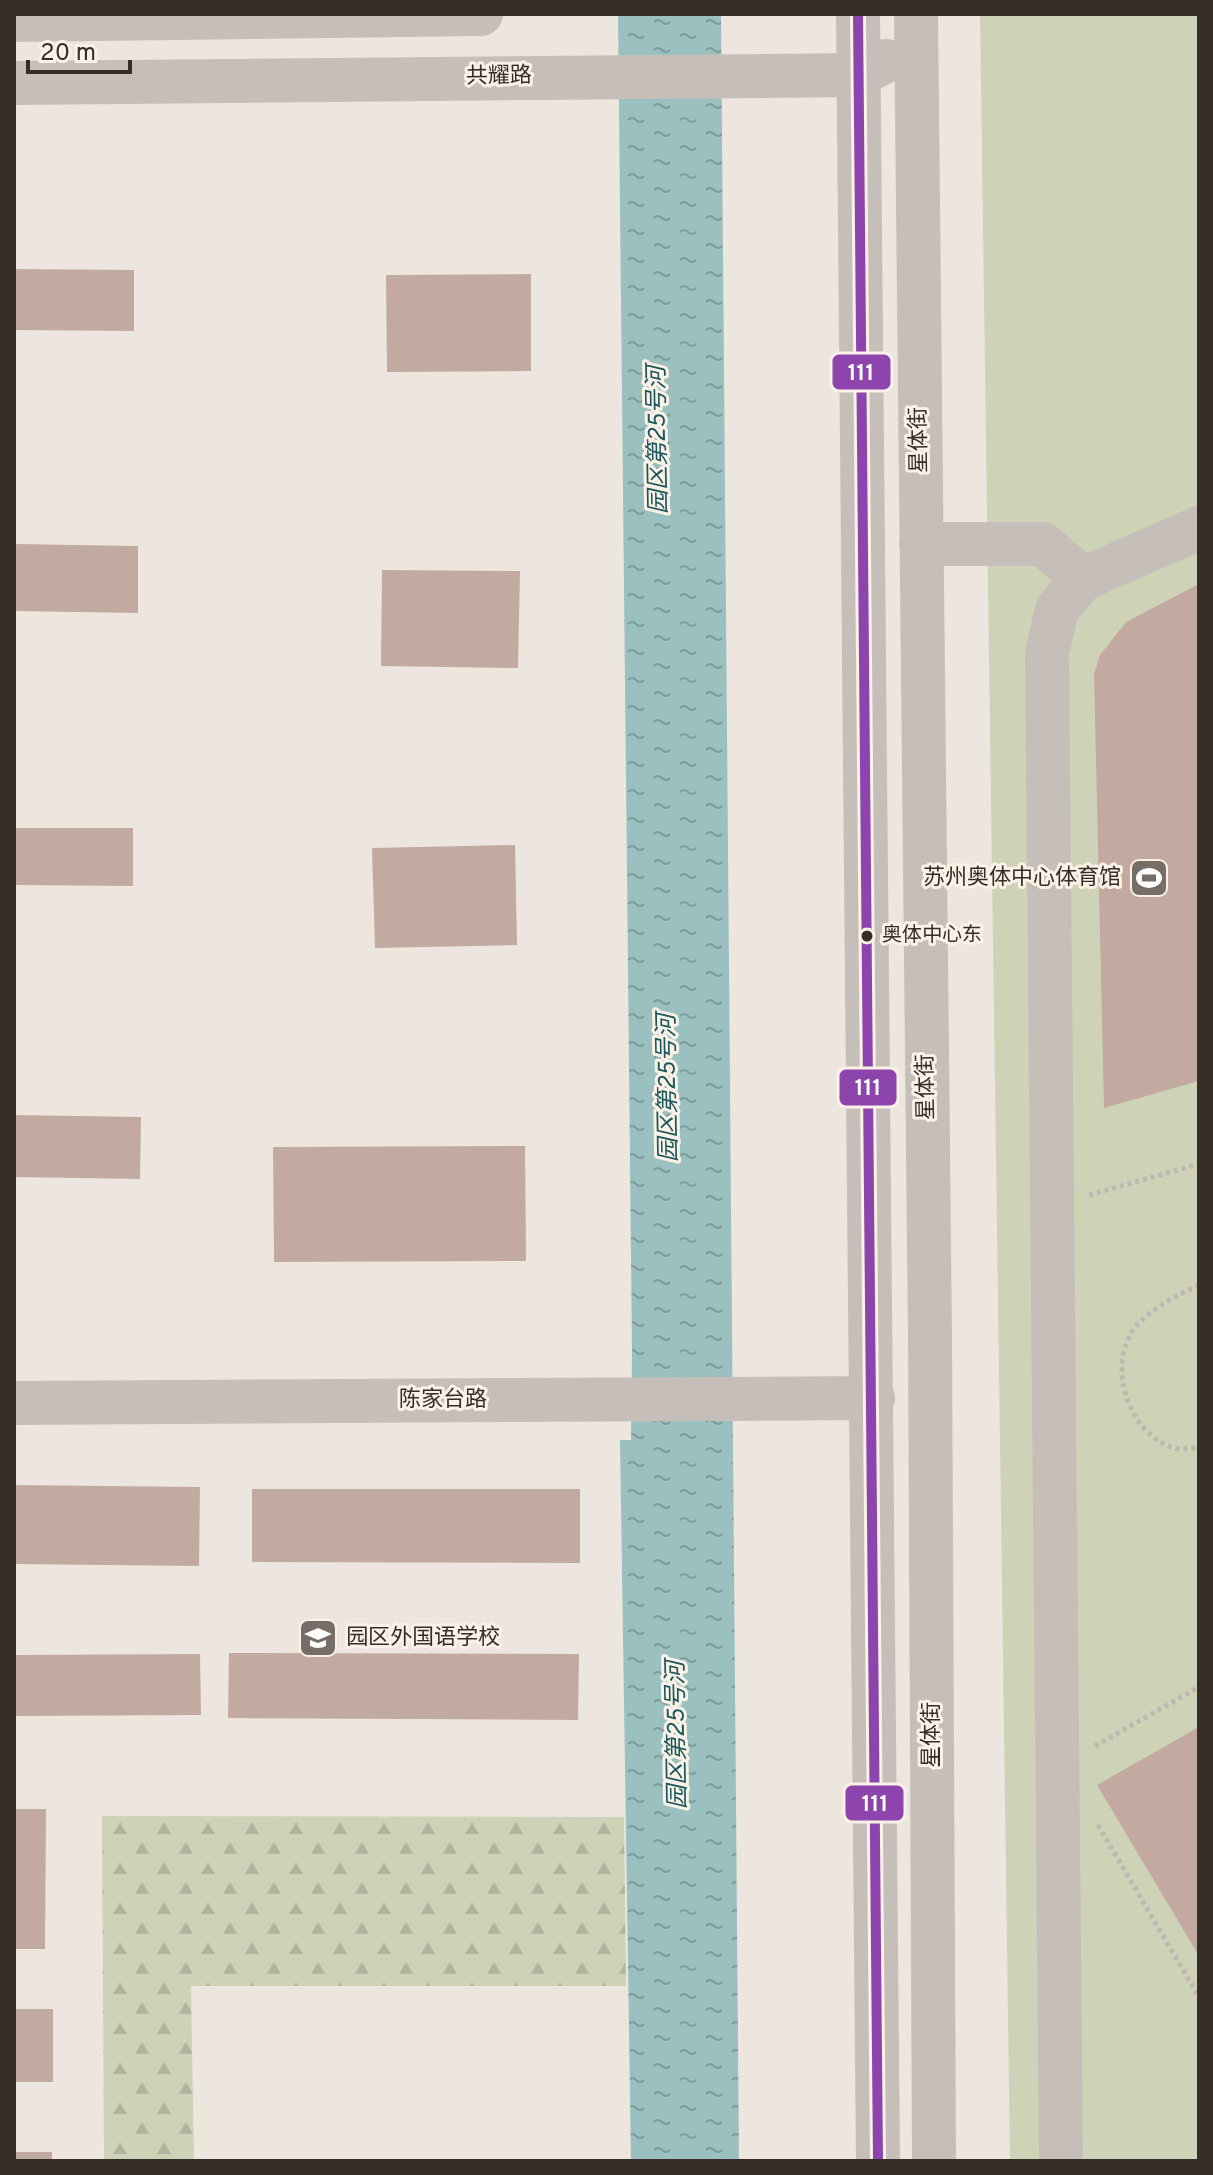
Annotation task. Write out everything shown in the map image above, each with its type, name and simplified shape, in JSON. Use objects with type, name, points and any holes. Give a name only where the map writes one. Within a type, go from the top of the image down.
[{"type":"street","points":[[14,20],[481,14]]},
{"type":"street","points":[[878,2161],[859,75],[861,14],[916,29]]},
{"type":"street","name":"共耀路","points":[[14,83],[859,75],[916,29]]},
{"type":"street","name":"星体街","points":[[916,29],[934,2161]]},
{"type":"street","points":[[1061,2161],[1047,653],[1057,609],[1083,579],[1199,528]]},
{"type":"street","points":[[921,544],[1043,544],[1083,579]]},
{"type":"street","name":"陈家台路","points":[[14,1403],[873,1398]]},
{"type":"path","points":[[1088,1195],[1199,1164]]},
{"type":"path","points":[[1088,1179],[1088,1211]]},
{"type":"path","points":[[1199,1285],[1168,1299],[1130,1335],[1123,1368],[1127,1405],[1152,1435],[1175,1448],[1199,1448]]},
{"type":"path","points":[[1089,1733],[1089,1749],[1199,1687]]},
{"type":"path","points":[[1093,1811],[1104,1838],[1199,1997]]},
{"type":"green space","points":[[980,14],[1199,14],[1199,2161],[1010,2161]]},
{"type":"green space","points":[[102,1816],[624,1817],[626,1986],[191,1986],[194,2161],[104,2161]]},
{"type":"water","name":"园区第25号河","points":[[618,14],[721,14],[739,2161],[631,2161],[620,1440],[631,1440],[632,1353]]},
{"type":"building","points":[[14,269],[134,270],[134,331],[14,330]]},
{"type":"building","points":[[531,274],[531,371],[387,372],[386,275]]},
{"type":"building","points":[[14,544],[138,546],[138,613],[14,611]]},
{"type":"building","points":[[382,570],[520,571],[518,668],[381,666]]},
{"type":"building","name":"苏州奥体中心体育馆","points":[[1199,584],[1199,1081],[1104,1108],[1094,674],[1100,655],[1126,622]]},
{"type":"building","points":[[14,828],[133,828],[133,886],[14,885]]},
{"type":"building","points":[[515,845],[517,945],[375,948],[372,848]]},
{"type":"building","points":[[14,1115],[141,1117],[140,1179],[14,1177]]},
{"type":"building","points":[[525,1146],[526,1261],[274,1262],[273,1147]]},
{"type":"building","points":[[14,1485],[200,1487],[199,1566],[14,1564]]},
{"type":"building","points":[[252,1489],[580,1489],[580,1563],[252,1562]]},
{"type":"building","points":[[229,1653],[579,1654],[578,1720],[228,1718]]},
{"type":"building","points":[[200,1654],[201,1715],[14,1716],[14,1655]]},
{"type":"building","points":[[1199,1727],[1199,1956],[1097,1785]]},
{"type":"building","points":[[14,1809],[46,1809],[45,1949],[14,1949]]},
{"type":"building","points":[[14,2009],[53,2009],[53,2082],[14,2082]]},
{"type":"building","points":[[14,2152],[52,2152],[52,2161],[14,2161]]},
{"type":"transit line","name":"111","points":[[858,14],[878,2161]]},
{"type":"place","name":"苏州奥体中心体育馆","points":[[1149,878]]},
{"type":"place","name":"奥体中心东","points":[[867,936]]},
{"type":"place","name":"园区外国语学校","points":[[318,1638]]}]
